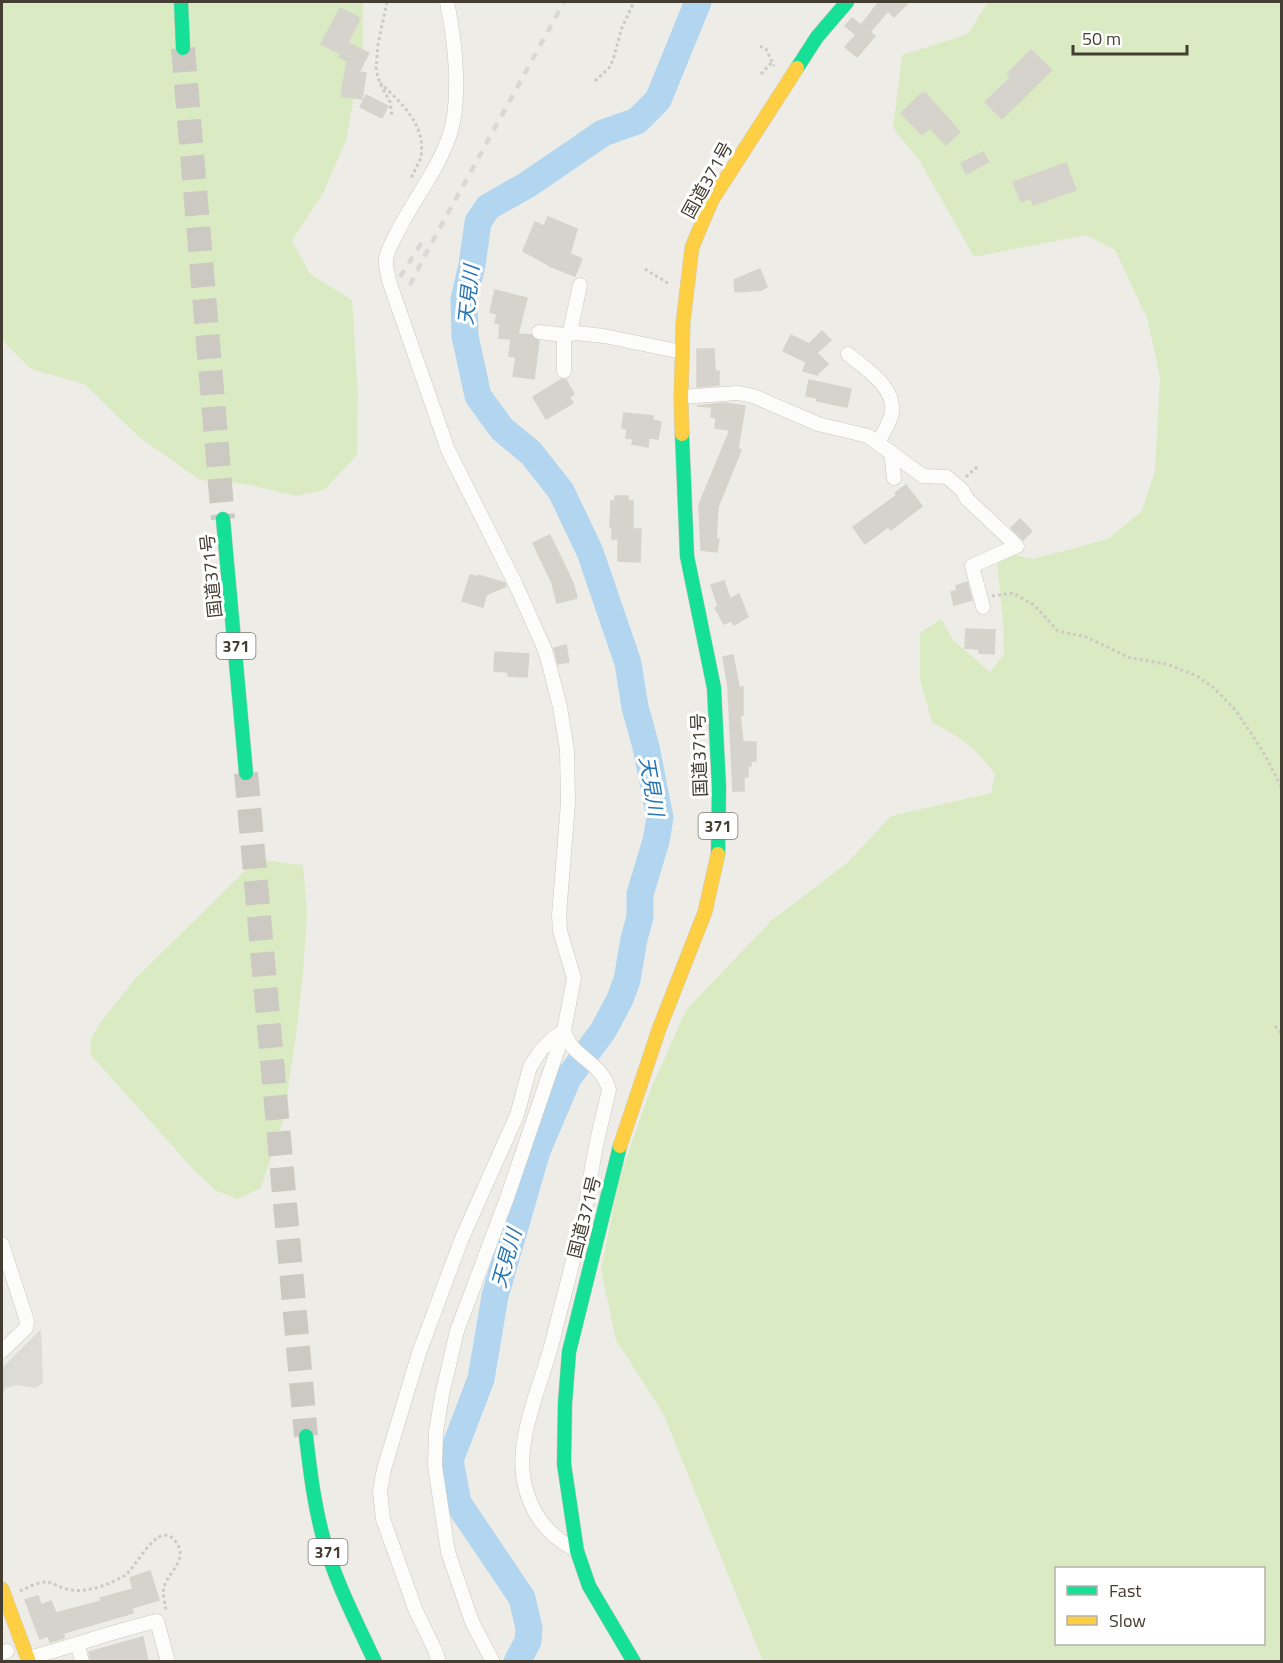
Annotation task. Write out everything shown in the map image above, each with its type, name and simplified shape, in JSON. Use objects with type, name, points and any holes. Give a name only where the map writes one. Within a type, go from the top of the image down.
[{"type":"main road","points":[[181,2],[183,48]]},
{"type":"main road","name":"国道371号","points":[[634,1662],[589,1586],[577,1551],[564,1464],[565,1403],[569,1352],[623,1136],[652,1049],[705,912],[718,852],[719,787],[714,688],[687,556],[681,397],[683,322],[692,247],[712,200],[817,37],[847,2]]},
{"type":"main road","name":"国道371号","points":[[223,519],[246,774]]},
{"type":"main road","name":"371","points":[[306,1436],[314,1495],[327,1550],[351,1611],[375,1662]]},
{"type":"main road","points":[[8,1591],[28,1660]]},
{"type":"street","points":[[447,2],[454,48],[455,111],[450,136],[440,159],[393,241],[386,260],[389,281],[448,450],[491,532],[545,650],[560,707],[567,750],[568,802],[559,923],[574,978],[566,1037],[457,1331],[436,1432],[435,1466],[448,1552],[472,1622],[493,1662]]},
{"type":"street","points":[[564,371],[567,334],[580,285]]},
{"type":"street","points":[[539,332],[604,336],[682,352]]},
{"type":"street","points":[[848,354],[878,380],[890,394],[892,413],[878,443]]},
{"type":"street","points":[[681,397],[738,393],[753,396],[818,424],[868,436],[923,476],[946,477],[963,490],[967,500],[1017,546],[972,566],[982,602]]},
{"type":"street","points":[[891,452],[894,478]]},
{"type":"street","points":[[439,1662],[416,1611],[383,1519],[380,1491],[384,1469],[419,1353],[462,1238],[517,1115],[530,1067],[541,1050],[553,1038],[566,1037],[601,1072],[607,1080],[609,1090],[584,1214],[550,1353],[526,1429],[522,1455],[524,1481],[538,1520],[561,1543],[577,1551]]},
{"type":"street","points":[[2,1244],[27,1321],[26,1328],[2,1352]]},
{"type":"street","points":[[28,1660],[118,1630],[157,1621],[168,1662]]},
{"type":"street","points":[[78,1645],[82,1662]]},
{"type":"path","points":[[387,2],[378,44],[376,70],[390,102],[392,116]]},
{"type":"path","points":[[595,81],[609,68],[622,27],[634,2]]},
{"type":"path","points":[[761,74],[773,62]]},
{"type":"path","points":[[380,83],[395,96],[417,126],[421,155],[407,187]]},
{"type":"path","points":[[645,269],[672,287]]},
{"type":"path","points":[[982,602],[1013,593],[1034,605],[1058,631],[1086,637],[1130,658],[1167,664],[1197,676],[1214,688],[1238,712],[1262,750],[1281,788]]},
{"type":"path","points":[[1275,1026],[1281,1034]]},
{"type":"path","points":[[8,1591],[48,1581],[75,1591],[113,1582],[127,1575],[146,1547],[164,1535],[170,1536],[177,1543],[180,1554],[178,1564],[163,1588],[166,1615]]},
{"type":"green space","points":[[2,2],[363,2],[363,45],[346,141],[324,191],[292,241],[310,274],[352,300],[358,394],[357,455],[324,490],[296,496],[246,484],[200,480],[139,437],[84,384],[31,369],[2,340]]},
{"type":"green space","points":[[988,2],[1281,2],[1281,1661],[763,1661],[663,1413],[616,1340],[601,1270],[619,1179],[648,1096],[686,1010],[771,921],[848,862],[891,816],[991,793],[995,775],[988,765],[967,744],[932,722],[920,680],[920,633],[941,619],[953,640],[990,672],[1004,654],[996,551],[1033,559],[1108,539],[1142,511],[1155,471],[1160,377],[1147,318],[1115,250],[1086,235],[974,257],[920,161],[893,128],[902,55],[968,34]]},
{"type":"green space","points":[[263,860],[303,865],[307,911],[303,975],[284,1117],[261,1188],[237,1199],[215,1190],[193,1169],[90,1054],[91,1039],[100,1023],[134,980],[252,864]]},
{"type":"shaded area","points":[[41,1329],[43,1382],[36,1388],[17,1385],[6,1388],[2,1395],[2,1368]]},
{"type":"building","points":[[879,2],[909,2],[894,17],[888,11],[870,32],[875,36],[857,57],[845,47],[856,35],[845,26],[852,18],[861,25]]},
{"type":"building","points":[[340,8],[360,18],[348,43],[369,53],[359,72],[366,73],[362,99],[341,96],[347,61],[339,57],[341,54],[321,44]]},
{"type":"building","points":[[1031,50],[1052,70],[1002,119],[985,102],[1011,77],[1007,74]]},
{"type":"building","points":[[922,93],[925,93],[960,132],[946,145],[930,128],[922,135],[901,113]]},
{"type":"building","points":[[366,95],[388,106],[382,118],[360,107]]},
{"type":"building","points":[[983,152],[989,162],[966,174],[961,163]]},
{"type":"building","points":[[1066,163],[1076,190],[1033,205],[1031,198],[1021,202],[1013,182]]},
{"type":"building","points":[[548,217],[577,229],[570,254],[582,259],[575,276],[552,267],[523,251],[535,222],[544,226]]},
{"type":"building","points":[[760,269],[767,287],[762,290],[735,292],[734,280]]},
{"type":"building","points":[[495,290],[527,298],[518,334],[531,335],[539,341],[534,379],[513,376],[516,357],[509,356],[511,339],[499,338],[500,324],[495,323],[497,314],[490,312]]},
{"type":"building","points":[[822,331],[831,340],[817,353],[828,364],[817,375],[803,371],[806,362],[783,351],[791,335],[809,344]]},
{"type":"building","points":[[697,349],[714,349],[715,371],[719,371],[719,385],[697,387]]},
{"type":"building","points":[[562,379],[566,380],[574,394],[569,397],[573,403],[546,419],[533,397]]},
{"type":"building","points":[[809,380],[851,389],[847,407],[817,401],[817,398],[806,396]]},
{"type":"building","points":[[724,403],[745,406],[738,449],[741,450],[718,507],[717,552],[701,550],[699,505],[730,430],[715,428],[716,418],[711,417],[712,407],[697,406]]},
{"type":"building","points":[[624,413],[653,416],[653,420],[661,422],[658,439],[649,438],[648,447],[632,444],[633,439],[626,438],[627,429],[622,428]]},
{"type":"building","points":[[906,485],[922,506],[891,530],[888,527],[865,544],[853,527],[897,495],[895,493]]},
{"type":"building","points":[[615,496],[628,496],[628,501],[633,501],[633,529],[641,529],[640,562],[618,561],[618,539],[612,539],[612,527],[610,527],[611,501],[615,501]]},
{"type":"building","points":[[1020,519],[1032,531],[1023,540],[1011,528]]},
{"type":"building","points":[[550,535],[573,583],[577,598],[557,603],[552,583],[533,543]]},
{"type":"building","points":[[470,575],[505,583],[506,586],[486,595],[483,607],[462,601]]},
{"type":"building","points":[[724,581],[730,599],[739,594],[748,617],[734,625],[731,621],[724,624],[715,608],[718,606],[711,585]]},
{"type":"building","points":[[967,582],[972,600],[954,605],[951,592],[957,590],[956,586]]},
{"type":"building","points":[[966,629],[995,630],[994,654],[979,653],[979,649],[965,648]]},
{"type":"building","points":[[566,645],[569,662],[558,664],[554,648]]},
{"type":"building","points":[[495,652],[529,654],[527,677],[508,676],[508,672],[494,671]]},
{"type":"building","points":[[733,655],[739,687],[743,687],[743,715],[740,715],[743,742],[756,742],[756,761],[751,761],[751,766],[748,766],[748,777],[744,777],[744,791],[733,791],[728,687],[723,657]]},
{"type":"building","points":[[150,1571],[159,1600],[132,1608],[133,1613],[64,1633],[64,1638],[50,1642],[48,1636],[40,1639],[25,1600],[38,1596],[41,1605],[51,1601],[56,1613],[101,1601],[100,1598],[133,1589],[130,1578]]},
{"type":"building","points":[[143,1637],[148,1662],[91,1662],[89,1652]]},
{"type":"waterway","name":"天見川","points":[[517,1662],[528,1641],[529,1628],[522,1598],[458,1503],[450,1460],[481,1379],[495,1296],[537,1151],[568,1078],[603,1031],[627,980],[640,917],[640,894],[656,841],[660,818],[646,747],[635,707],[628,663],[590,552],[561,491],[531,453],[502,429],[478,396],[465,336],[464,299],[478,222],[488,207],[527,185],[603,133],[637,121],[658,100],[698,2]]},
{"type":"tunnel","points":[[183,48],[223,519]]},
{"type":"tunnel","points":[[246,773],[306,1436]]},
{"type":"railway","points":[[410,285],[564,2]]},
{"type":"railway","points":[[400,277],[422,242]]},
{"type":"traffic: fast","points":[[181,2],[183,48]]},
{"type":"traffic: fast","points":[[797,68],[817,37],[847,2]]},
{"type":"traffic: fast","points":[[682,434],[687,556],[714,688],[719,787],[718,854]]},
{"type":"traffic: fast","points":[[223,519],[246,773]]},
{"type":"traffic: fast","points":[[620,1146],[569,1352],[564,1464],[577,1551],[589,1586],[634,1662]]},
{"type":"traffic: fast","points":[[306,1436],[315,1500],[328,1553],[346,1601],[375,1662]]},
{"type":"traffic: slow","points":[[682,434],[683,323],[692,247],[712,200],[797,68]]},
{"type":"traffic: slow","points":[[620,1146],[659,1029],[705,912],[718,854]]},
{"type":"traffic: slow","points":[[2,1589],[29,1662]]}]
